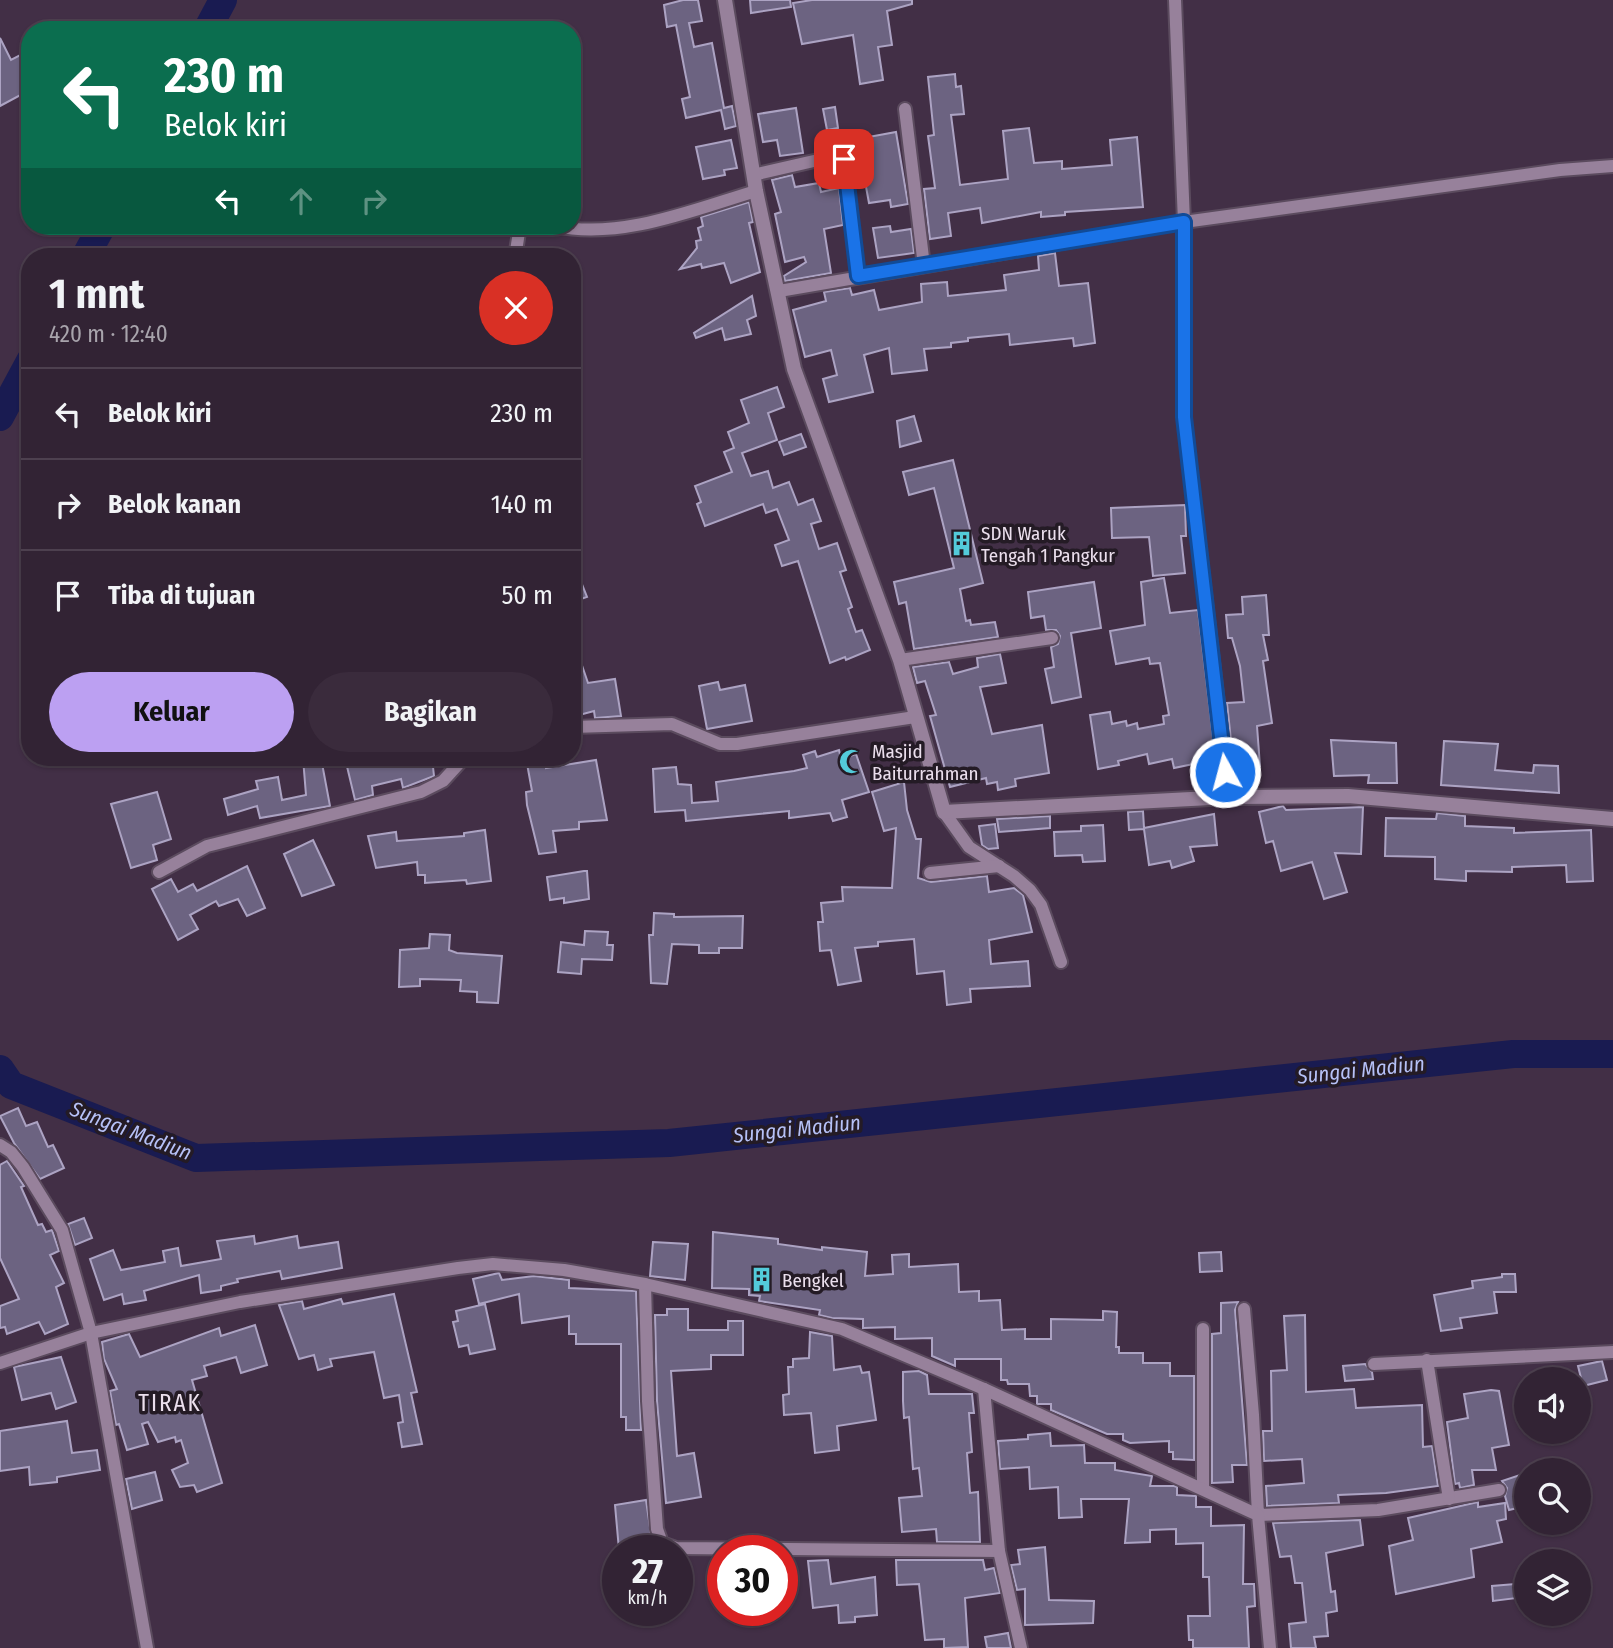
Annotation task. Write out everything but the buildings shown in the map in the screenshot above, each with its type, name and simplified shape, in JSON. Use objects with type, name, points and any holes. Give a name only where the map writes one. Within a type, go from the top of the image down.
[{"type":"street","points":[[725,0],[753,175],[794,369],[900,660],[944,813],[969,848],[1014,876],[1041,905],[1061,962]]},
{"type":"street","points":[[1175,0],[1184,222],[1184,417],[1228,797]]},
{"type":"street","points":[[905,109],[924,266]]},
{"type":"street","points":[[753,175],[840,155],[844,159],[858,276]]},
{"type":"street","points":[[779,290],[1184,222],[1560,170],[1613,166]]},
{"type":"street","points":[[581,229],[620,228],[756,191]]},
{"type":"street","points":[[900,660],[1052,638]]},
{"type":"street","points":[[581,727],[672,724],[720,744],[737,744],[915,717]]},
{"type":"street","points":[[159,872],[207,846],[422,792],[443,781],[457,766]]},
{"type":"street","points":[[944,813],[1228,797],[1348,796],[1613,819]]},
{"type":"street","points":[[930,873],[1000,866]]},
{"type":"street","points":[[0,1145],[11,1152],[23,1167],[62,1230],[91,1333],[147,1648]]},
{"type":"street","points":[[0,1363],[91,1333],[240,1302],[493,1264],[564,1270],[645,1284],[842,1329],[984,1389],[1258,1515],[1378,1510],[1499,1490]]},
{"type":"street","points":[[645,1284],[648,1401],[657,1529],[662,1543],[676,1548],[999,1550]]},
{"type":"street","points":[[1244,1310],[1270,1648]]},
{"type":"street","points":[[1203,1329],[1203,1488]]},
{"type":"street","points":[[1374,1364],[1613,1353]]},
{"type":"street","points":[[1427,1360],[1449,1499]]},
{"type":"street","points":[[984,1389],[999,1550],[1021,1648]]},
{"type":"waterway","name":"Sungai Madiun","points":[[212,21],[223,0]]},
{"type":"waterway","name":"Sungai Madiun","points":[[90,248],[97,235]]},
{"type":"waterway","name":"Sungai Madiun","points":[[0,417],[21,378]]},
{"type":"waterway","name":"Sungai Madiun","points":[[0,1069],[11,1085],[196,1158],[669,1143],[1513,1054],[1613,1054]]},
{"type":"place","name":"SDN Waruk Tengah 1 Pangkur","points":[[961,544]]},
{"type":"place","name":"Masjid Baiturrahman","points":[[852,762]]},
{"type":"place","name":"Bengkel","points":[[762,1280]]},
{"type":"district","name":"TIRAK","points":[[170,1403]]},
{"type":"route","points":[[844,159],[858,276],[1184,222],[1184,417],[1199,567],[1225,772]]}]
